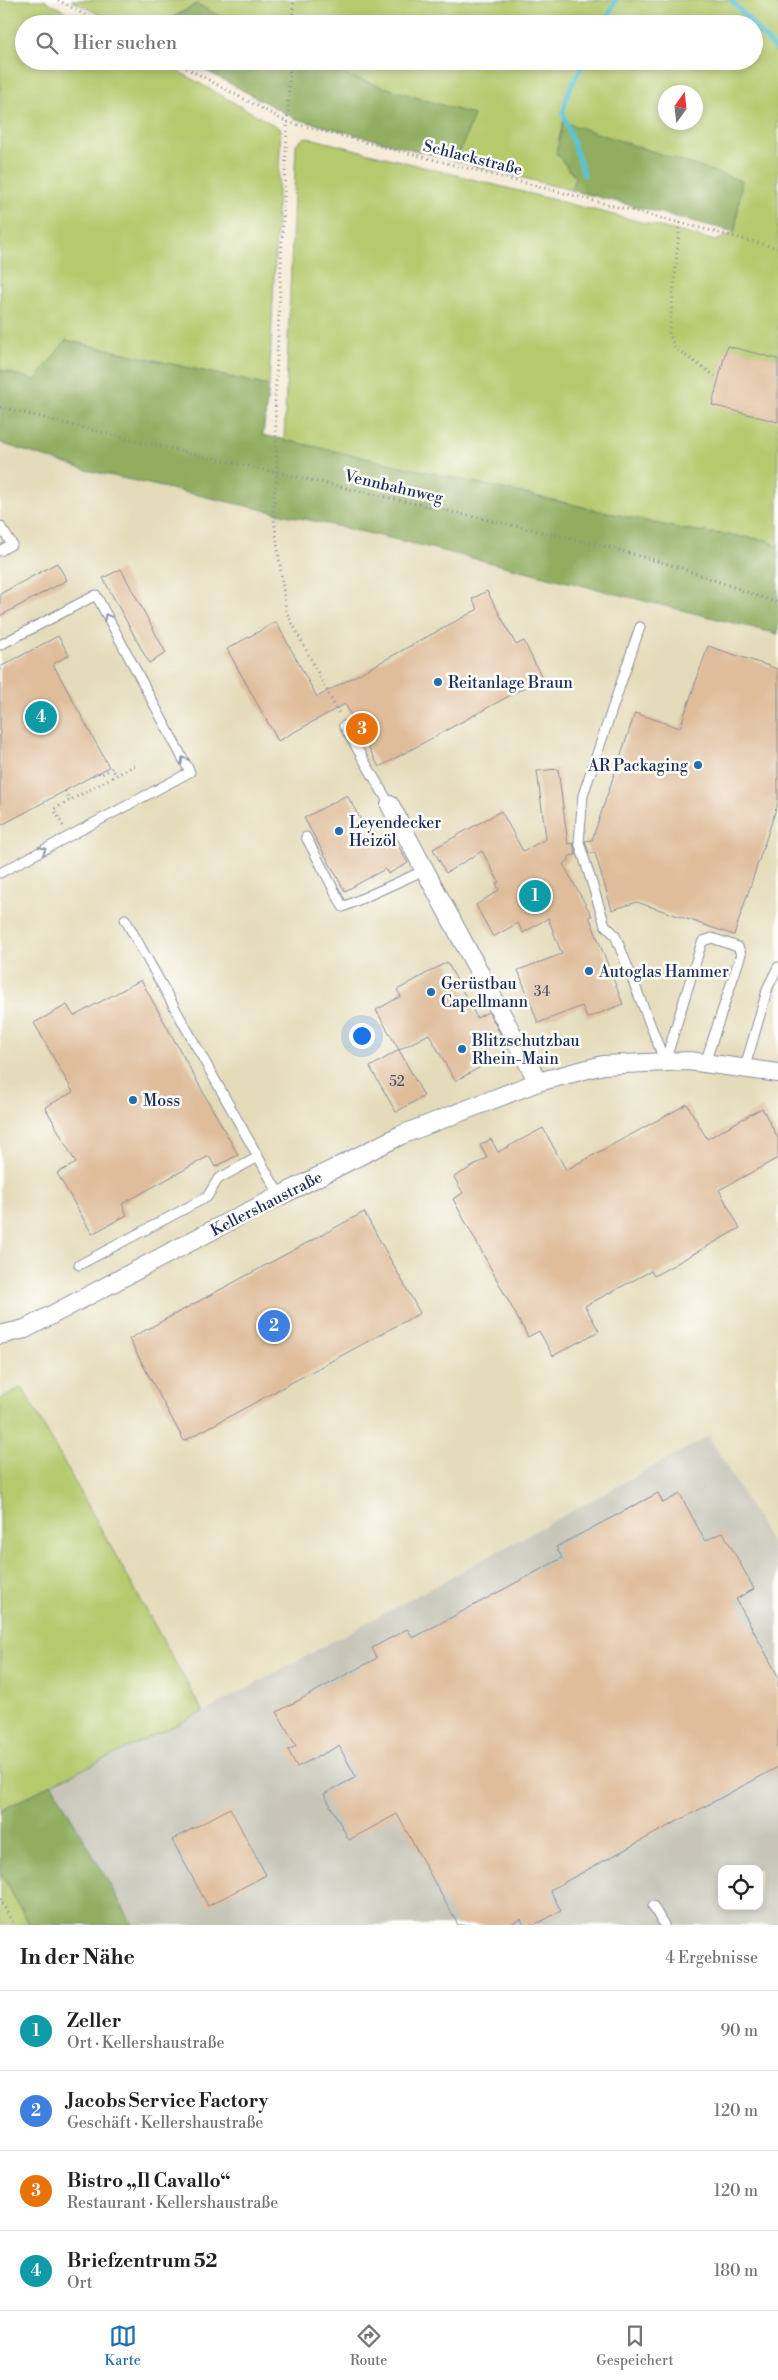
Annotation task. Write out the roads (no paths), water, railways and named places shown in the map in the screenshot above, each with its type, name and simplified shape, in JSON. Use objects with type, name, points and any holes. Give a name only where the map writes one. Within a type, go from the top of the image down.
[{"type":"street","points":[[390,804],[538,1082]]},
{"type":"street","name":"Kellershaustraße","points":[[0,1335],[25,1330],[280,1196],[401,1135],[538,1082],[603,1065],[665,1062],[705,1063],[778,1073]]},
{"type":"lane","points":[[0,526],[12,544],[0,551]]},
{"type":"lane","points":[[0,645],[96,594],[190,772],[0,873]]},
{"type":"lane","points":[[640,627],[583,795],[579,842],[605,925],[615,935],[665,1062]]},
{"type":"lane","points":[[344,726],[390,804]]},
{"type":"lane","points":[[306,837],[343,907],[425,870]]},
{"type":"lane","points":[[125,919],[280,1196]]},
{"type":"lane","points":[[665,1062],[701,945],[703,941],[712,938],[738,947],[740,954],[705,1063]]},
{"type":"lane","points":[[745,1067],[768,988],[778,967]]},
{"type":"lane","points":[[79,1265],[207,1197],[218,1179],[258,1156]]},
{"type":"lane","points":[[653,1906],[664,1925]]},
{"type":"waterway","points":[[608,15],[616,0]]},
{"type":"waterway","points":[[731,0],[745,15]]},
{"type":"waterway","points":[[763,36],[778,52]]},
{"type":"waterway","points":[[580,70],[568,93],[563,113],[584,175]]},
{"type":"place","name":"Reitanlage Braun","points":[[438,682]]},
{"type":"place","name":"Briefzentrum 52","points":[[41,717]]},
{"type":"place","name":"Bistro „Il Cavallo“","points":[[362,729]]},
{"type":"place","name":"AR Packaging","points":[[698,765]]},
{"type":"place","name":"Leyendecker Heizöl","points":[[339,831]]},
{"type":"place","name":"Zeller","points":[[535,896]]},
{"type":"place","name":"Autoglas Hammer","points":[[589,971]]},
{"type":"place","name":"Gerüstbau Capellmann","points":[[431,992]]},
{"type":"place","name":"Blitzschutzbau Rhein-Main","points":[[462,1049]]},
{"type":"place","name":"Moss","points":[[133,1100]]},
{"type":"place","name":"Jacobs Service Factory","points":[[274,1326]]}]
